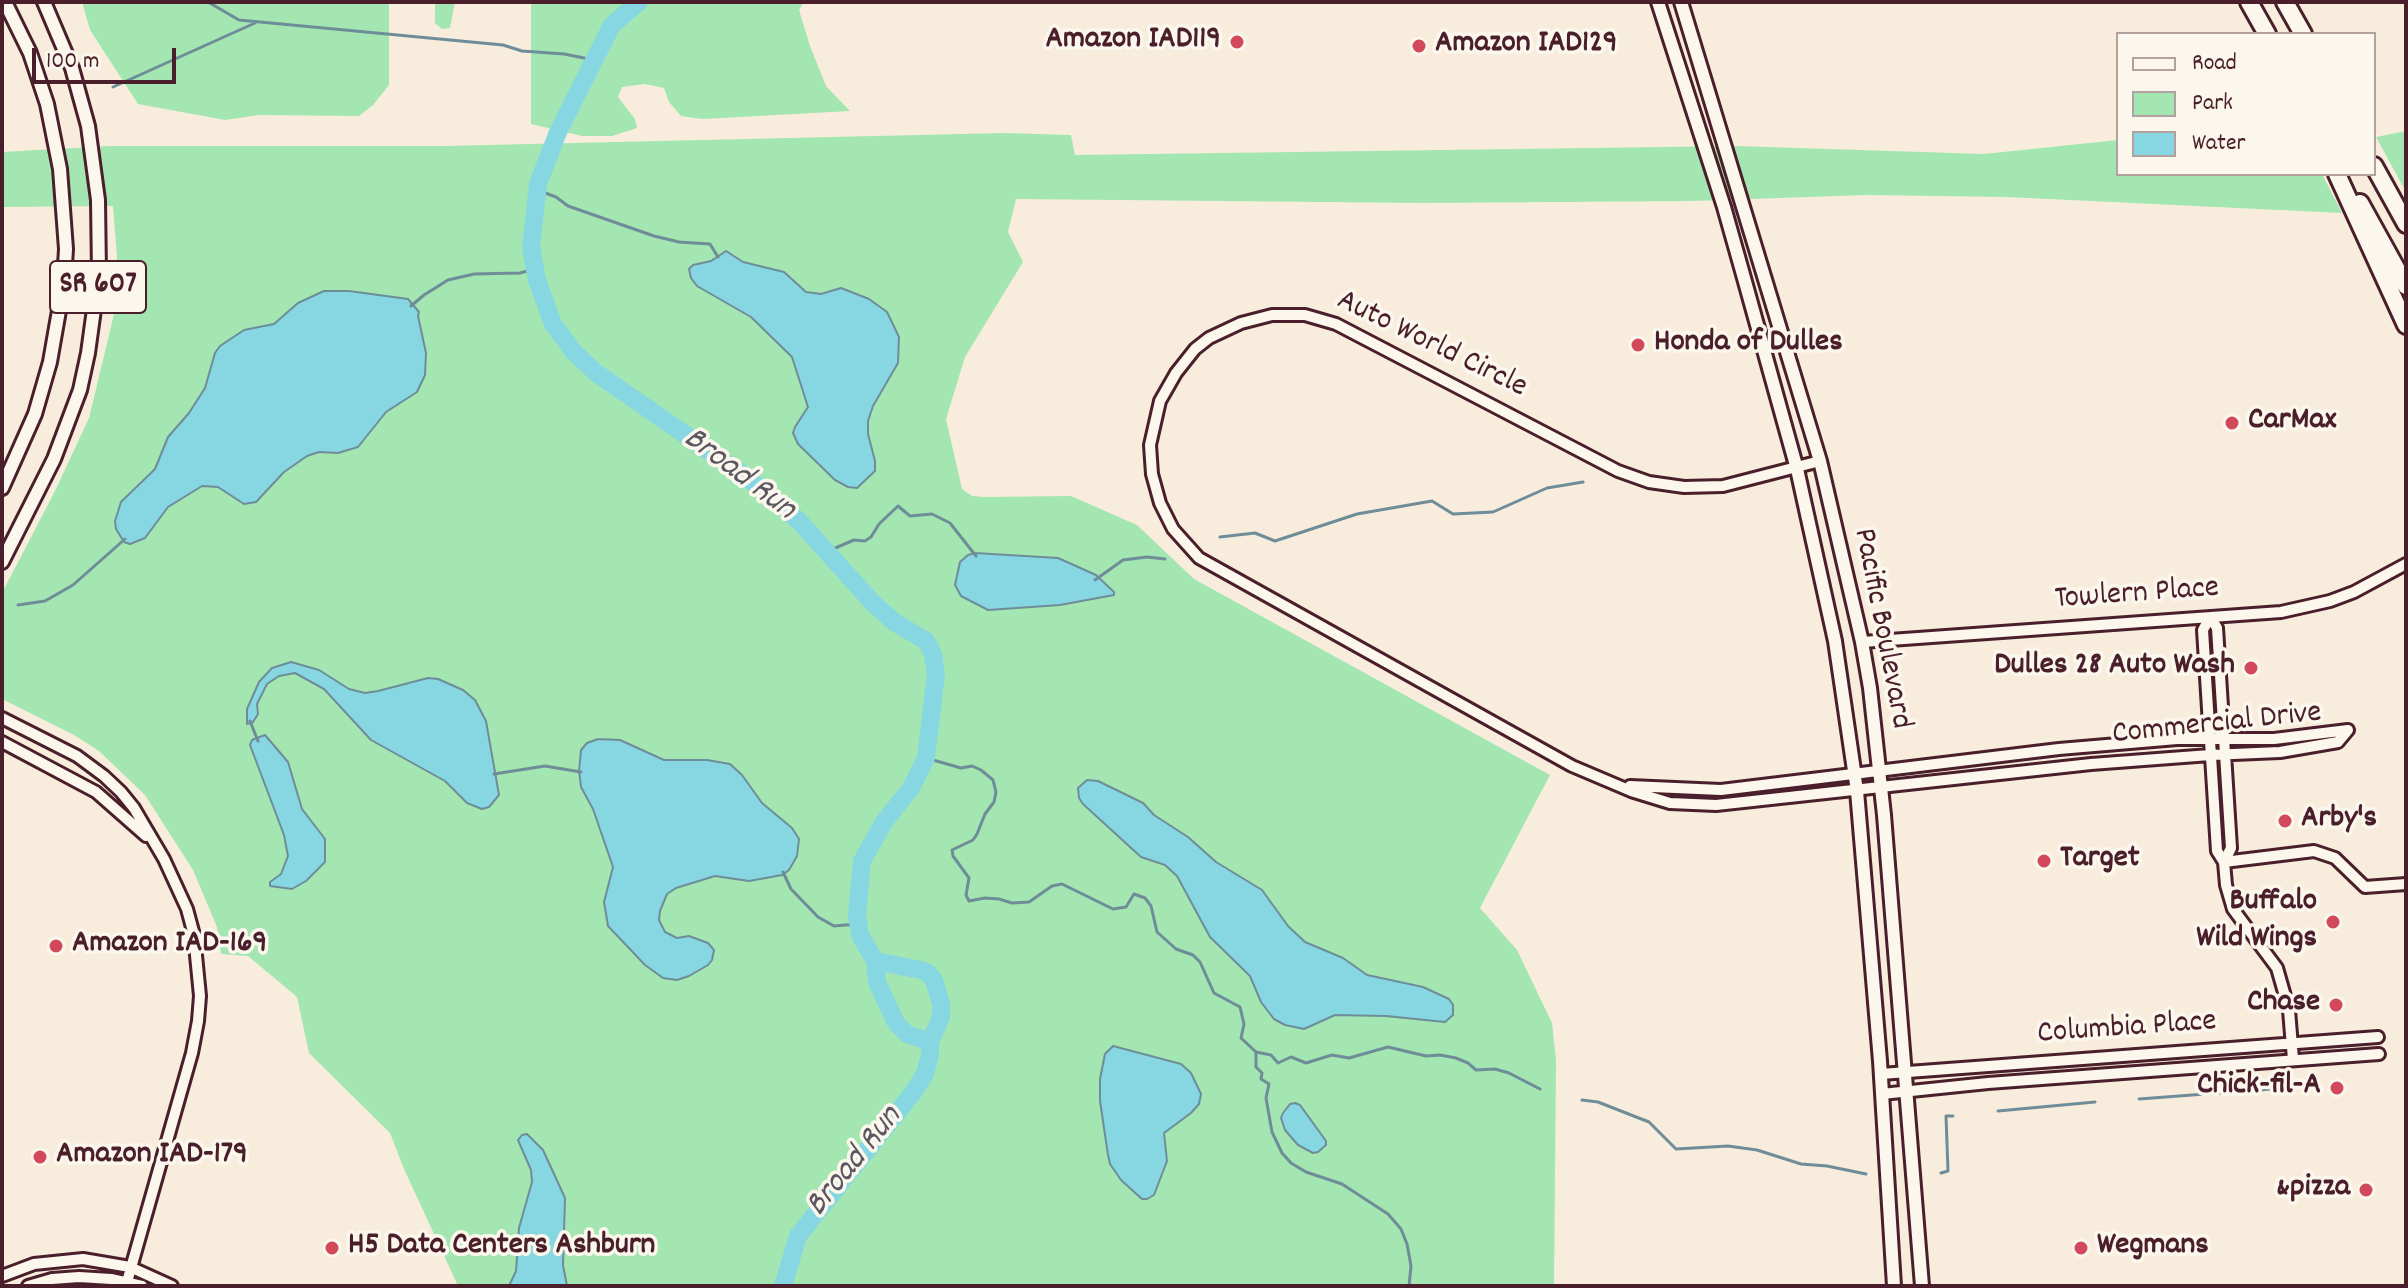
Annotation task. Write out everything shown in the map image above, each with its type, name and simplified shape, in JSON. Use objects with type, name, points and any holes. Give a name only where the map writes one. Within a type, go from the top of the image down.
[{"type":"highway","points":[[2249,2],[2266,32]]},
{"type":"highway","points":[[2287,2],[2303,32]]},
{"type":"highway","points":[[2376,170],[2406,224]]},
{"type":"highway","points":[[2338,176],[2406,325]]},
{"type":"highway","points":[[2344,176],[2406,286]]},
{"type":"main road","name":"SR 607","points":[[2,488],[35,414],[50,362],[64,282],[66,249],[60,169],[50,115],[30,53],[5,2]]},
{"type":"main road","name":"SR 607","points":[[2,562],[54,459],[80,390],[99,273],[98,200],[88,126],[72,68],[44,2]]},
{"type":"main road","name":"Pacific Boulevard","points":[[1658,2],[1724,207],[1797,469],[1835,641],[1857,791],[1881,1074],[1894,1286]]},
{"type":"main road","name":"Pacific Boulevard","points":[[1681,2],[1820,461],[1862,642],[1881,788],[1922,1286]]},
{"type":"street","name":"Auto World Circle","points":[[1820,461],[1723,486],[1684,487],[1649,482],[1618,471],[1352,332],[1305,315],[1272,315],[1225,330],[1195,349],[1167,386],[1151,431],[1152,474],[1166,515],[1182,540],[1199,558],[1572,766],[1646,796],[1689,805],[1857,791]]},
{"type":"street","name":"Towlern Place","points":[[1862,642],[2281,612],[2330,601],[2379,581],[2406,564]]},
{"type":"street","points":[[2224,862],[2231,848],[2217,628],[2210,617],[2203,630],[2217,851],[2224,862],[2233,909],[2277,968],[2289,1010],[2293,1059]]},
{"type":"street","points":[[2,718],[77,756],[104,776],[134,808],[187,909],[194,935],[200,996],[192,1053],[127,1282]]},
{"type":"street","name":"Commercial Drive","points":[[1857,791],[2091,764],[2321,747],[2338,742],[2348,730],[2274,739],[2113,744],[1879,770]]},
{"type":"street","points":[[2,742],[96,792],[156,846]]},
{"type":"street","name":"Auto World Circle","points":[[1619,785],[1692,791],[1721,790],[1879,770]]},
{"type":"street","points":[[2224,862],[2314,851],[2335,858],[2365,887],[2406,884]]},
{"type":"street","name":"Columbia Place","points":[[1881,1074],[2378,1037]]},
{"type":"street","name":"Columbia Place","points":[[1882,1094],[2379,1054]]},
{"type":"street","points":[[2,1276],[34,1264],[68,1259],[96,1260],[130,1267],[172,1286]]},
{"type":"street","points":[[28,1286],[66,1277],[98,1277],[142,1286]]},
{"type":"green space","points":[[82,2],[389,2],[389,85],[373,105],[359,116],[259,115],[225,120],[138,104],[90,30]]},
{"type":"green space","points":[[435,2],[455,2],[450,28],[442,29],[435,23]]},
{"type":"green space","points":[[531,2],[804,2],[799,10],[826,86],[850,111],[702,119],[681,116],[669,102],[664,88],[645,84],[622,87],[618,97],[635,119],[637,128],[612,136],[582,136],[531,124]]},
{"type":"green space","points":[[2406,131],[2406,192],[2376,137]]},
{"type":"green space","points":[[1004,133],[1071,135],[1075,155],[1736,146],[1984,154],[2116,140],[2116,176],[2323,176],[2342,213],[2007,197],[1867,195],[1692,201],[1425,203],[1016,199],[1008,232],[1023,262],[965,357],[946,419],[962,489],[972,496],[984,497],[1071,496],[1137,525],[1194,579],[1550,775],[1480,908],[1517,950],[1552,1023],[1556,1060],[1554,1286],[458,1286],[390,1133],[309,1053],[297,997],[248,956],[221,954],[217,927],[193,870],[145,795],[99,751],[2,699],[2,593],[89,418],[114,314],[117,258],[113,206],[2,207],[2,152],[110,146],[444,146]]},
{"type":"water","points":[[726,251],[743,262],[784,272],[806,292],[821,294],[841,288],[869,299],[887,312],[899,337],[898,363],[873,406],[868,421],[875,471],[857,488],[835,480],[798,444],[793,433],[808,407],[792,357],[751,317],[697,286],[691,278],[689,269],[693,265],[711,261]]},
{"type":"water","points":[[324,291],[408,299],[419,312],[426,353],[425,375],[417,392],[386,412],[358,447],[338,453],[319,452],[307,456],[284,472],[256,502],[244,504],[218,487],[202,486],[168,507],[145,538],[130,544],[124,542],[115,521],[121,502],[155,469],[168,437],[205,388],[220,346],[244,330],[274,324],[298,303]]},
{"type":"water","points":[[975,553],[1058,558],[1096,575],[1114,595],[1060,605],[988,610],[961,596],[955,585],[960,562]]},
{"type":"water","points":[[291,662],[319,670],[349,689],[365,693],[428,678],[463,690],[475,700],[486,721],[499,795],[489,807],[482,809],[467,803],[445,781],[371,740],[324,689],[295,673],[279,676],[267,684],[257,704],[258,714],[253,722],[247,724],[247,709],[259,682],[272,668]]},
{"type":"water","points":[[265,735],[288,762],[302,809],[325,839],[325,862],[306,881],[292,889],[270,886],[270,882],[281,874],[288,856],[284,835],[250,745],[252,740]]},
{"type":"water","points":[[598,739],[620,740],[664,760],[707,760],[730,764],[762,803],[792,828],[799,839],[797,856],[782,875],[749,881],[715,876],[676,888],[667,894],[659,920],[665,932],[677,938],[689,936],[708,943],[714,950],[708,965],[689,976],[677,980],[663,978],[645,965],[608,926],[604,902],[613,867],[593,809],[581,787],[579,771],[581,750],[587,743]]},
{"type":"water","points":[[1087,780],[1098,781],[1143,803],[1154,815],[1188,837],[1216,862],[1262,890],[1288,926],[1305,942],[1343,958],[1367,975],[1423,987],[1449,999],[1453,1005],[1453,1015],[1445,1022],[1335,1015],[1304,1029],[1274,1019],[1261,1002],[1250,976],[1210,937],[1177,876],[1165,865],[1141,857],[1083,804],[1078,788]]},
{"type":"water","points":[[1113,1046],[1181,1064],[1191,1073],[1201,1094],[1199,1104],[1191,1113],[1164,1133],[1167,1161],[1154,1195],[1147,1199],[1142,1199],[1121,1180],[1108,1155],[1100,1079],[1105,1054]]},
{"type":"water","points":[[1290,1104],[1300,1105],[1326,1141],[1318,1152],[1313,1153],[1298,1145],[1285,1130],[1281,1118]]},
{"type":"water","points":[[527,1134],[543,1150],[565,1198],[563,1265],[567,1286],[509,1286],[516,1271],[519,1228],[532,1182],[531,1170],[518,1140]]},
{"type":"waterway","points":[[208,2],[239,20],[503,45],[522,51],[594,60]]},
{"type":"waterway","name":"Broad Run","points":[[639,2],[612,25],[558,132],[538,184],[531,247],[537,280],[553,324],[573,351],[595,372],[745,476],[799,521],[873,603],[894,622],[926,641],[933,654],[936,674],[926,758],[911,788],[884,822],[862,861],[857,915],[860,935],[875,961],[877,982],[896,1023],[907,1034],[930,1042]]},
{"type":"waterway","points":[[113,87],[255,23]]},
{"type":"waterway","points":[[537,190],[556,197],[568,206],[654,236],[679,242],[710,244],[718,257]]},
{"type":"waterway","points":[[411,306],[448,280],[474,274],[520,273],[534,269]]},
{"type":"waterway","points":[[1220,537],[1255,533],[1275,541],[1357,514],[1432,501],[1453,514],[1493,512],[1547,488],[1583,482]]},
{"type":"waterway","points":[[826,552],[854,540],[865,541],[898,506],[910,516],[932,514],[950,523],[976,556]]},
{"type":"waterway","points":[[18,605],[45,601],[73,585],[125,539]]},
{"type":"waterway","points":[[1095,580],[1123,560],[1147,557],[1165,559]]},
{"type":"waterway","points":[[250,721],[258,741]]},
{"type":"waterway","points":[[926,758],[961,768],[972,766],[993,780],[996,792],[994,802],[977,834],[973,840],[952,850],[969,878],[966,895],[969,901],[985,898],[1012,903],[1029,902],[1052,886],[1062,884],[1113,909],[1126,907],[1134,894],[1145,898],[1151,906],[1157,932],[1176,949],[1193,955],[1200,962],[1214,993],[1240,1007],[1244,1024],[1241,1038],[1256,1052],[1271,1055],[1278,1063],[1291,1057],[1306,1063],[1332,1055],[1349,1058],[1388,1047],[1426,1056],[1456,1058],[1476,1070],[1495,1069],[1509,1073],[1540,1089]]},
{"type":"waterway","points":[[494,774],[545,766],[581,772]]},
{"type":"waterway","points":[[783,872],[791,889],[818,917],[834,926],[858,924]]},
{"type":"waterway","name":"Broad Run","points":[[783,1286],[798,1236],[925,1074],[930,1042],[941,1017],[941,1004],[934,980],[921,970],[875,961]]},
{"type":"waterway","points":[[1256,1052],[1256,1067],[1262,1073],[1261,1079],[1269,1084],[1266,1098],[1272,1132],[1282,1153],[1306,1172],[1342,1184],[1388,1214],[1401,1229],[1407,1244],[1411,1266],[1409,1286]]},
{"type":"waterway","points":[[2139,1099],[2272,1089]]},
{"type":"waterway","points":[[1582,1100],[1598,1102],[1649,1122],[1676,1149],[1728,1146],[1757,1150],[1801,1164],[1866,1174]]},
{"type":"waterway","points":[[1998,1111],[2095,1102]]},
{"type":"waterway","points":[[1941,1173],[1948,1171],[1946,1116],[1953,1116]]},
{"type":"place","name":"Amazon IAD119","points":[[1237,42]]},
{"type":"place","name":"Amazon IAD129","points":[[1419,46]]},
{"type":"place","name":"Honda of Dulles","points":[[1638,345]]},
{"type":"place","name":"CarMax","points":[[2232,423]]},
{"type":"place","name":"Dulles 28 Auto Wash","points":[[2251,668]]},
{"type":"place","name":"Arby's","points":[[2285,821]]},
{"type":"place","name":"Target","points":[[2044,861]]},
{"type":"place","name":"Buffalo Wild Wings","points":[[2333,922]]},
{"type":"place","name":"Amazon IAD-169","points":[[56,946]]},
{"type":"place","name":"Chase","points":[[2336,1005]]},
{"type":"place","name":"Chick-fil-A","points":[[2337,1088]]},
{"type":"place","name":"Amazon IAD-179","points":[[40,1157]]},
{"type":"place","name":"&pizza","points":[[2366,1190]]},
{"type":"place","name":"H5 Data Centers Ashburn","points":[[332,1248]]},
{"type":"place","name":"Wegmans","points":[[2081,1248]]}]
